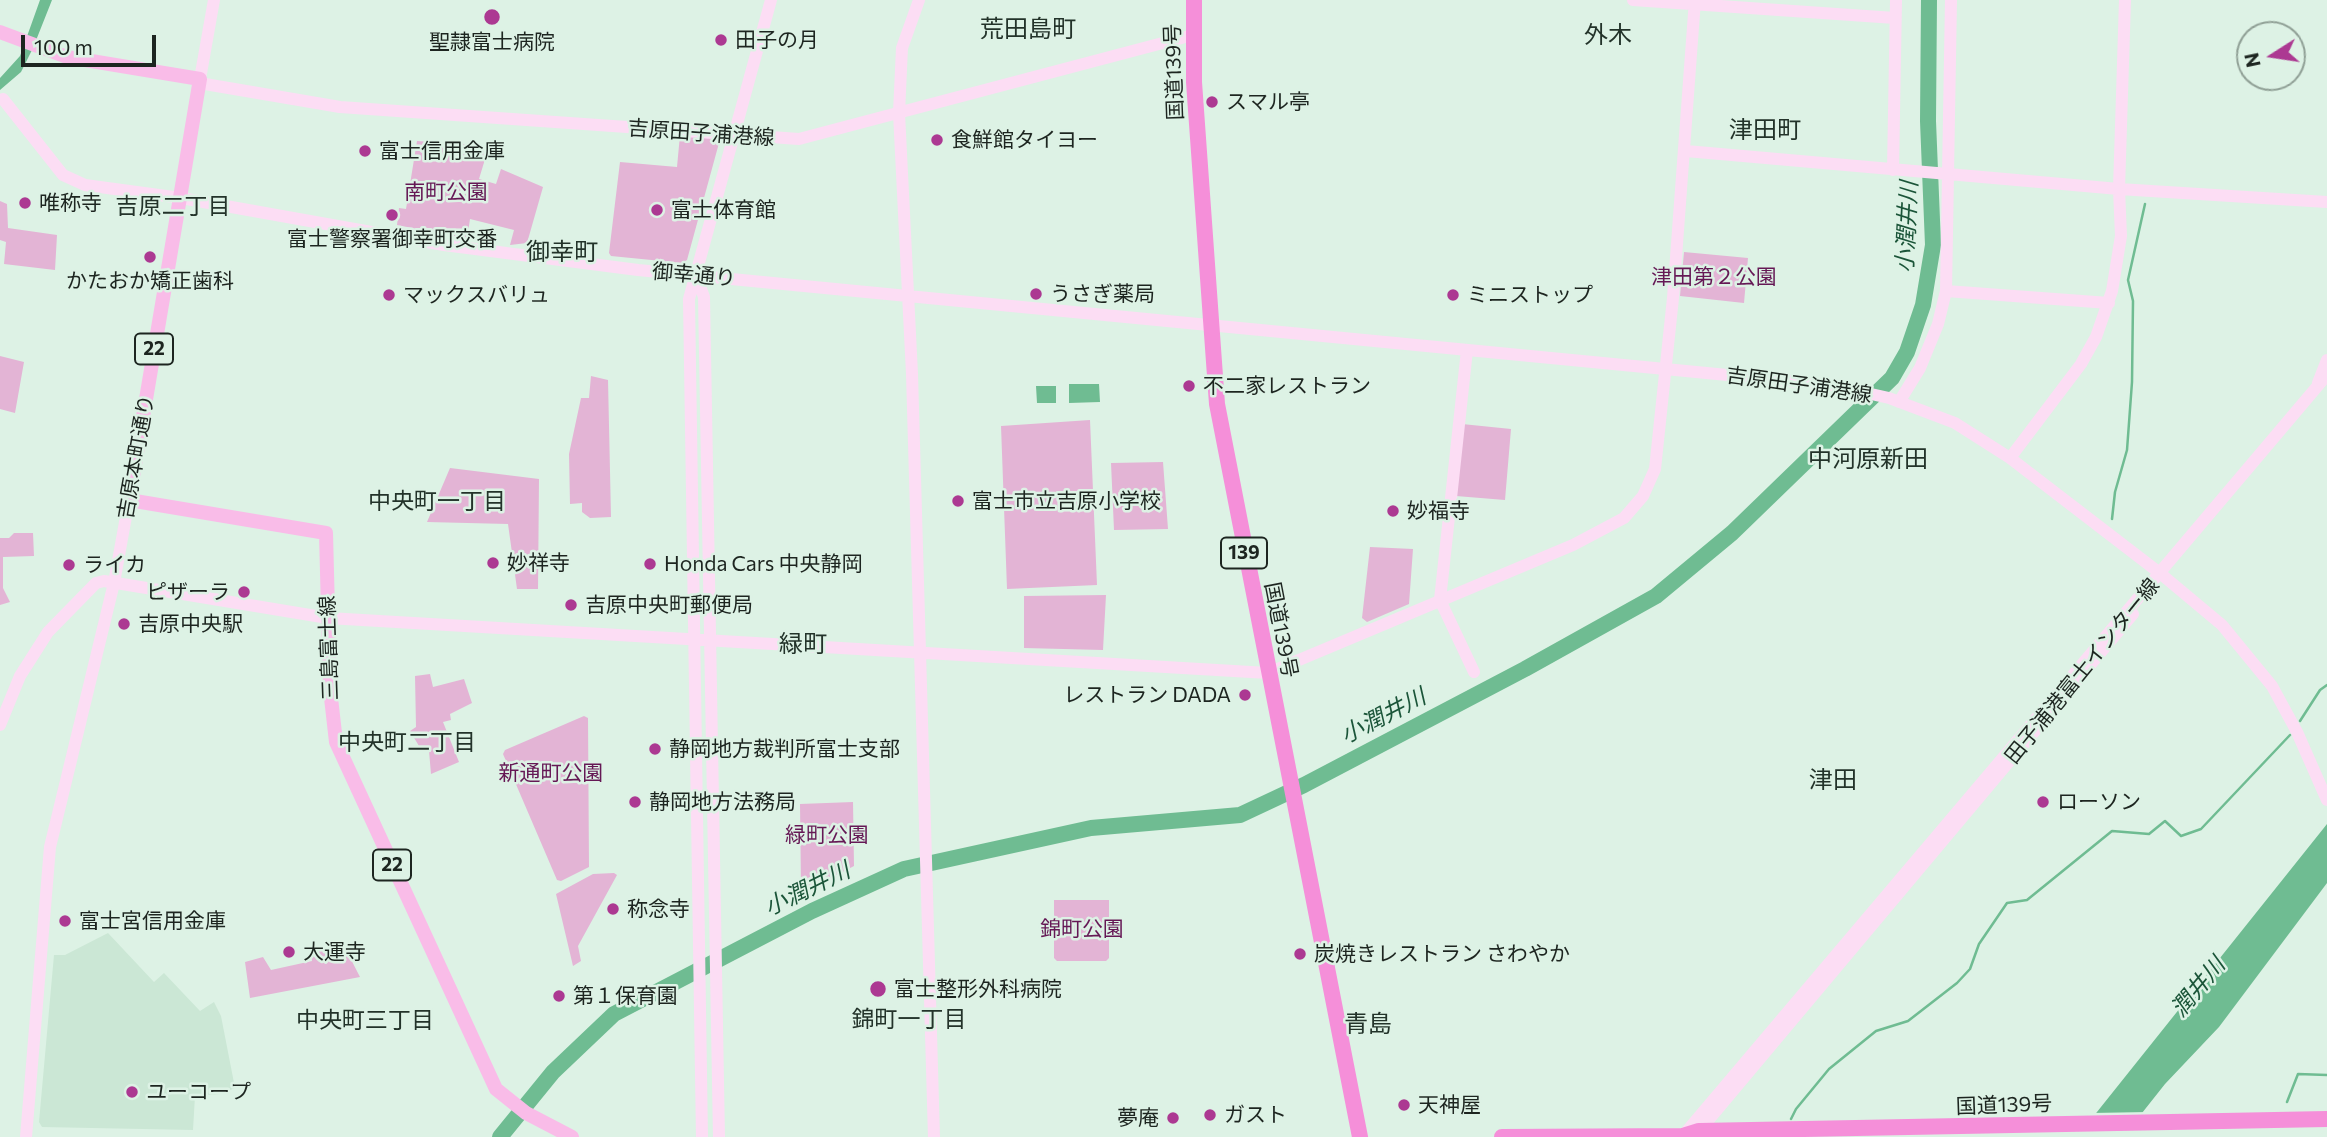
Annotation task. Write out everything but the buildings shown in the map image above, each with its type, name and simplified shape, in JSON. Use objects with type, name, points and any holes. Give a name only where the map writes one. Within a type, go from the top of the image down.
[{"type":"highway","name":"国道139号","points":[[1194,0],[1193,35],[1211,326],[1222,439],[1360,1137]]},
{"type":"highway","name":"国道139号","points":[[1502,1137],[1688,1136],[2218,1119],[2327,1119]]},
{"type":"main road","points":[[0,32],[67,57],[200,81]]},
{"type":"main road","name":"吉原本町通り","points":[[129,499],[200,81]]},
{"type":"main road","name":"三島富士線","points":[[129,499],[326,533],[331,701],[336,742],[491,1081],[519,1109],[572,1137]]},
{"type":"street","name":"吉原本町通り","points":[[200,81],[214,0]]},
{"type":"street","points":[[702,1137],[689,299],[771,0]]},
{"type":"street","points":[[919,0],[902,48],[899,113],[921,654],[934,1137]]},
{"type":"street","points":[[1633,0],[1695,2],[1895,18]]},
{"type":"street","points":[[1896,0],[1897,170]]},
{"type":"street","points":[[1894,400],[1920,368],[1938,324],[1946,291],[1951,0]]},
{"type":"street","points":[[2010,458],[2081,364],[2109,303],[2118,267],[2121,236],[2119,189],[2125,0]]},
{"type":"street","points":[[0,725],[20,677],[48,632],[96,583],[114,583],[328,618],[1268,673],[1573,545],[1624,518],[1643,496],[1655,469],[1667,368],[1686,151],[1695,2]]},
{"type":"street","name":"吉原田子浦港線","points":[[200,81],[340,107],[799,138],[1193,35]]},
{"type":"street","name":"御幸通り","points":[[3,99],[64,175],[85,185],[181,198],[444,245],[696,275],[1211,326]]},
{"type":"street","points":[[1686,151],[2119,189],[2327,202]]},
{"type":"street","points":[[696,275],[704,297],[719,1137]]},
{"type":"street","points":[[1946,291],[2109,303]]},
{"type":"street","name":"吉原田子浦港線","points":[[1211,326],[1667,368],[1847,388],[1894,400],[1955,423],[2010,458],[2161,574],[2222,625],[2272,686],[2297,732],[2327,800]]},
{"type":"street","points":[[1467,350],[1440,600],[1474,672]]},
{"type":"street","points":[[2322,387],[2327,360]]},
{"type":"street","points":[[2161,574],[2307,400],[2322,387],[2327,375]]},
{"type":"street","name":"吉原本町通り","points":[[26,1137],[50,847],[114,583],[129,499]]},
{"type":"street","name":"田子浦港富士インター線","points":[[1688,1136],[2094,648],[2142,591],[2161,574]]},
{"type":"shaded area","points":[[108,933],[154,982],[164,973],[200,1011],[214,1002],[221,1016],[235,1088],[221,1094],[195,1096],[193,1130],[42,1127],[39,1122],[54,955],[65,955]]},
{"type":"green space","name":"富士体育館","points":[[680,135],[717,138],[719,143],[687,260],[682,263],[611,256],[609,253],[620,162],[677,167]]},
{"type":"green space","name":"南町公園","points":[[417,141],[489,146],[479,179],[496,184],[501,169],[543,187],[527,243],[510,245],[514,230],[470,219],[467,239],[397,225],[399,208],[406,209]]},
{"type":"green space","points":[[0,201],[7,204],[8,228],[57,235],[55,270],[4,264],[6,242],[0,240]]},
{"type":"green space","name":"津田第２公園","points":[[1684,252],[1748,258],[1744,303],[1680,296]]},
{"type":"green space","points":[[0,356],[24,362],[15,413],[0,409]]},
{"type":"green space","points":[[591,376],[608,380],[611,517],[590,518],[582,512],[582,503],[570,504],[569,454],[581,398],[589,398]]},
{"type":"green space","points":[[1090,420],[1097,585],[1007,589],[1001,426]]},
{"type":"green space","points":[[1462,424],[1511,429],[1505,500],[1456,496]]},
{"type":"green space","points":[[1163,462],[1168,529],[1114,530],[1111,463]]},
{"type":"green space","points":[[450,468],[539,479],[538,589],[517,589],[508,524],[427,522]]},
{"type":"green space","points":[[14,533],[33,533],[34,556],[3,557],[3,588],[10,602],[0,605],[0,538],[9,538]]},
{"type":"green space","points":[[1370,547],[1413,549],[1409,604],[1367,622],[1362,618]]},
{"type":"green space","points":[[1106,595],[1103,650],[1024,648],[1024,596]]},
{"type":"green space","points":[[430,674],[433,687],[464,679],[472,703],[450,714],[451,720],[443,722],[459,762],[431,774],[429,751],[422,751],[410,731],[416,727],[415,676]]},
{"type":"green space","name":"新通町公園","points":[[584,716],[588,718],[589,867],[561,881],[557,880],[503,754],[505,750]]},
{"type":"green space","name":"緑町公園","points":[[853,802],[854,866],[804,892],[801,889],[800,804]]},
{"type":"green space","points":[[593,874],[617,875],[578,946],[581,961],[573,966],[556,894]]},
{"type":"green space","name":"錦町公園","points":[[1054,900],[1109,900],[1109,958],[1106,961],[1057,961],[1054,958]]},
{"type":"green space","points":[[342,942],[360,977],[250,998],[245,962],[263,957],[271,970],[312,961],[311,953]]},
{"type":"water","points":[[40,0],[52,0],[33,48],[21,72],[0,90],[0,78],[20,56]]},
{"type":"water","points":[[1069,384],[1099,384],[1100,402],[1069,403]]},
{"type":"water","points":[[1036,386],[1056,386],[1056,403],[1037,403]]},
{"type":"water","name":"潤井川","points":[[2327,824],[2327,883],[2219,1027],[2165,1084],[2123,1137],[2077,1137]]},
{"type":"pier","points":[[2148,1112],[2128,1137],[2074,1137],[2091,1113]]},
{"type":"waterway","name":"小潤井川","points":[[500,1137],[553,1072],[614,1014],[812,911],[904,869],[1091,828],[1240,815],[1304,785],[1525,669],[1656,596],[1732,533],[1892,378],[1907,352],[1923,305],[1933,245],[1928,121],[1929,0]]},
{"type":"waterway","points":[[2112,519],[2115,492],[2127,450],[2132,382],[2133,301],[2128,280],[2145,204]]},
{"type":"waterway","points":[[2300,721],[2320,690],[2327,685]]},
{"type":"waterway","points":[[1791,1119],[1829,1069],[1876,1031],[1908,1021],[1957,983],[1970,969],[1979,944],[2007,903],[2027,900],[2112,831],[2149,834],[2165,821],[2181,836],[2201,829],[2290,735]]},
{"type":"waterway","points":[[2287,1102],[2298,1074],[2327,1075]]},
{"type":"place","name":"聖隷富士病院","points":[[492,17]]},
{"type":"place","name":"田子の月","points":[[721,40]]},
{"type":"place","name":"スマル亭","points":[[1212,102]]},
{"type":"place","name":"食鮮館タイヨー","points":[[937,140]]},
{"type":"place","name":"富士信用金庫","points":[[365,151]]},
{"type":"place","name":"唯称寺","points":[[25,203]]},
{"type":"place","name":"富士体育館","points":[[657,210]]},
{"type":"place","name":"富士警察署御幸町交番","points":[[392,215]]},
{"type":"place","name":"かたおか矯正歯科","points":[[150,257]]},
{"type":"place","name":"うさぎ薬局","points":[[1036,294]]},
{"type":"place","name":"マックスバリュ","points":[[389,295]]},
{"type":"place","name":"ミニストップ","points":[[1453,295]]},
{"type":"place","name":"不二家レストラン","points":[[1189,386]]},
{"type":"place","name":"富士市立吉原小学校","points":[[958,501]]},
{"type":"place","name":"妙福寺","points":[[1393,511]]},
{"type":"place","name":"妙祥寺","points":[[493,563]]},
{"type":"place","name":"Honda Cars 中央静岡","points":[[650,564]]},
{"type":"place","name":"ライカ","points":[[69,565]]},
{"type":"place","name":"ピザーラ","points":[[244,592]]},
{"type":"place","name":"吉原中央町郵便局","points":[[571,605]]},
{"type":"place","name":"吉原中央駅","points":[[124,624]]},
{"type":"place","name":"レストラン DADA","points":[[1245,695]]},
{"type":"place","name":"静岡地方裁判所富士支部","points":[[655,749]]},
{"type":"place","name":"静岡地方法務局","points":[[635,802]]},
{"type":"place","name":"ローソン","points":[[2043,802]]},
{"type":"place","name":"称念寺","points":[[613,909]]},
{"type":"place","name":"富士宮信用金庫","points":[[65,921]]},
{"type":"place","name":"大運寺","points":[[289,952]]},
{"type":"place","name":"炭焼きレストラン さわやか","points":[[1300,954]]},
{"type":"place","name":"富士整形外科病院","points":[[878,989]]},
{"type":"place","name":"第１保育園","points":[[559,996]]},
{"type":"place","name":"ユーコープ","points":[[132,1092]]},
{"type":"place","name":"天神屋","points":[[1404,1105]]},
{"type":"place","name":"ガスト","points":[[1210,1115]]},
{"type":"place","name":"夢庵","points":[[1173,1118]]},
{"type":"district","name":"荒田島町","points":[[1028,29]]},
{"type":"district","name":"外木","points":[[1608,35]]},
{"type":"district","name":"津田町","points":[[1765,130]]},
{"type":"district","name":"吉原二丁目","points":[[173,206]]},
{"type":"district","name":"御幸町","points":[[562,252]]},
{"type":"district","name":"中河原新田","points":[[1868,459]]},
{"type":"district","name":"中央町一丁目","points":[[437,501]]},
{"type":"district","name":"緑町","points":[[803,644]]},
{"type":"district","name":"中央町二丁目","points":[[407,742]]},
{"type":"district","name":"津田","points":[[1833,780]]},
{"type":"district","name":"錦町一丁目","points":[[909,1019]]},
{"type":"district","name":"中央町三丁目","points":[[365,1020]]},
{"type":"district","name":"青島","points":[[1368,1024]]}]
